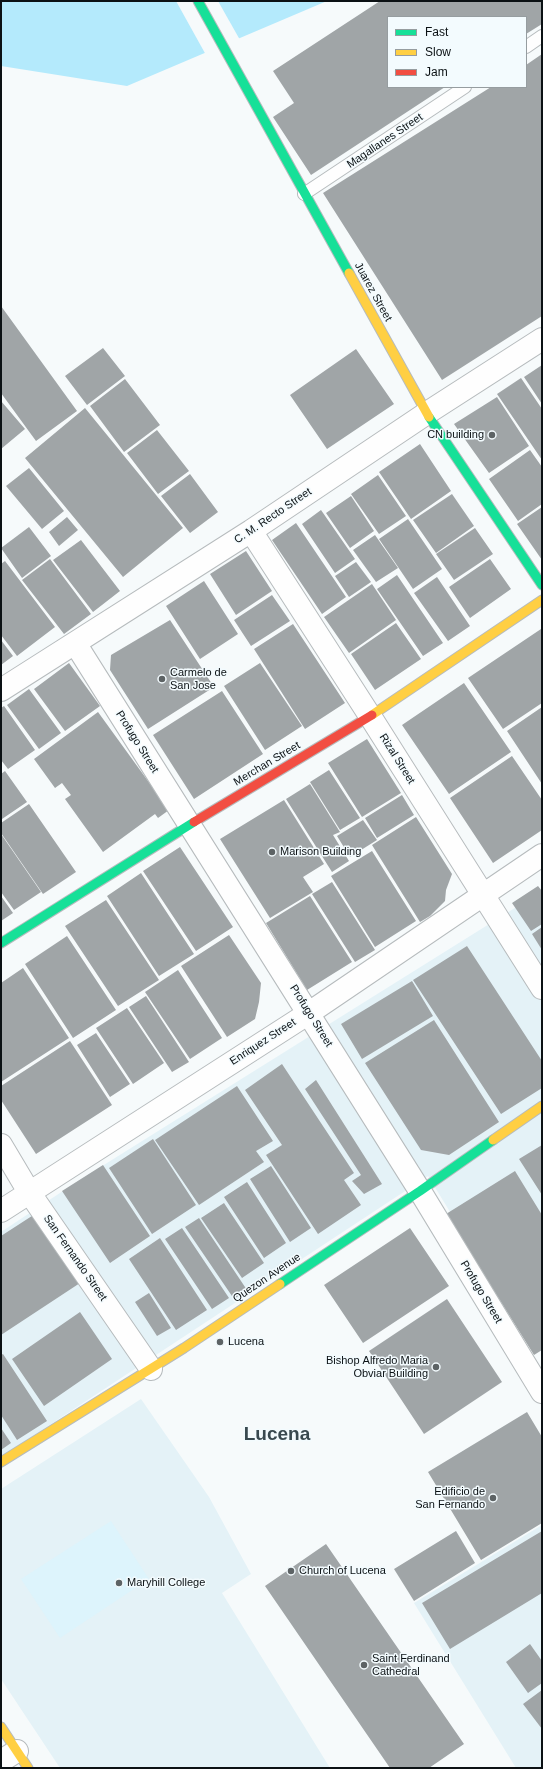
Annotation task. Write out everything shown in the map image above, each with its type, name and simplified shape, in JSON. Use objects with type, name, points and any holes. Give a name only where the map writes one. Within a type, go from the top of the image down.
[{"type":"main road","name":"Juarez Street","points":[[198,1],[427,413],[542,585]]},
{"type":"main road","name":"Merchan Street","points":[[1,942],[189,825],[370,716],[542,600]]},
{"type":"main road","name":"Quezon Avenue","points":[[1,1462],[151,1369],[420,1191],[542,1106]]},
{"type":"main road","points":[[1,1726],[15,1760]]},
{"type":"street","name":"C. M. Recto Street","points":[[1,690],[251,531],[427,413],[542,339]]},
{"type":"street","name":"Rizal Street","points":[[251,531],[542,988]]},
{"type":"street","name":"Profugo Street","points":[[75,643],[539,1379]]},
{"type":"street","name":"Enriquez Street","points":[[1,1211],[309,1012],[542,855]]},
{"type":"street","name":"San Fernando Street","points":[[1,1145],[29,1192],[151,1369]]},
{"type":"lane","points":[[527,46],[542,36]]},
{"type":"lane","name":"Magallanes Street","points":[[304,194],[463,88]]},
{"type":"shaded area","points":[[542,891],[542,1342],[533,1347],[428,1176],[1,1457],[1,1232],[75,1183]]},
{"type":"shaded area","name":"Maryhill College","points":[[141,1399],[209,1497],[251,1574],[222,1593],[330,1768],[60,1768],[1,1679],[1,1489]]},
{"type":"shaded area","points":[[111,1521],[149,1579],[60,1638],[21,1579]]},
{"type":"shaded area","points":[[542,1525],[542,1768],[516,1768],[414,1603]]},
{"type":"water","points":[[1,1],[327,1],[127,86],[1,66]]},
{"type":"pier","points":[[176,1],[218,1],[240,40],[206,55]]},
{"type":"building","points":[[380,1],[542,1],[542,24],[527,33],[527,16],[387,16],[387,88],[443,88],[311,175],[273,117],[294,103],[273,71]]},
{"type":"building","points":[[542,54],[542,316],[442,380],[323,193],[489,88],[527,88],[527,64]]},
{"type":"building","points":[[1,306],[77,411],[36,441],[1,393]]},
{"type":"building","points":[[103,348],[125,376],[87,405],[65,376]]},
{"type":"building","points":[[356,349],[394,404],[327,449],[290,395]]},
{"type":"building","points":[[542,365],[542,404],[524,377]]},
{"type":"building","points":[[521,378],[542,409],[542,460],[497,394]]},
{"type":"building","points":[[125,379],[160,425],[124,452],[90,406]]},
{"type":"building","name":"CN building","points":[[497,397],[529,446],[489,473],[454,424]]},
{"type":"building","points":[[1,401],[25,429],[1,449]]},
{"type":"building","points":[[85,408],[183,528],[123,577],[25,458]]},
{"type":"building","points":[[157,430],[189,471],[158,494],[127,453]]},
{"type":"building","points":[[420,444],[451,491],[411,519],[379,472]]},
{"type":"building","points":[[530,450],[542,467],[542,504],[518,521],[489,479]]},
{"type":"building","points":[[29,468],[64,511],[42,529],[6,486]]},
{"type":"building","points":[[190,474],[218,512],[190,533],[161,496]]},
{"type":"building","points":[[378,475],[406,516],[379,534],[351,494]]},
{"type":"building","points":[[452,494],[474,526],[436,553],[413,520]]},
{"type":"building","points":[[351,496],[374,531],[350,548],[326,513]]},
{"type":"building","points":[[542,507],[542,560],[517,524]]},
{"type":"building","points":[[321,510],[355,559],[335,573],[302,524]]},
{"type":"building","points":[[67,517],[78,530],[59,546],[49,532]]},
{"type":"building","points":[[408,519],[442,569],[413,589],[379,539]]},
{"type":"building","points":[[296,523],[346,597],[322,614],[272,540]]},
{"type":"building","points":[[29,527],[51,556],[22,578],[1,548]]},
{"type":"building","points":[[475,528],[493,554],[454,580],[436,554]]},
{"type":"building","points":[[375,535],[398,568],[376,582],[353,550]]},
{"type":"building","points":[[81,540],[120,591],[93,612],[53,560]]},
{"type":"building","points":[[246,551],[272,591],[236,615],[210,574]]},
{"type":"building","points":[[50,559],[91,614],[64,634],[22,580]]},
{"type":"building","points":[[490,559],[511,589],[470,618],[449,587]]},
{"type":"building","points":[[5,561],[55,627],[17,656],[1,635],[1,564]]},
{"type":"building","points":[[356,562],[371,582],[349,597],[335,576]]},
{"type":"building","points":[[397,575],[443,643],[423,656],[377,589]]},
{"type":"building","points":[[437,577],[470,626],[448,641],[414,593]]},
{"type":"building","points":[[204,581],[238,634],[200,659],[166,606]]},
{"type":"building","points":[[372,584],[396,620],[349,653],[324,617]]},
{"type":"building","points":[[272,595],[290,621],[251,646],[234,620]]},
{"type":"building","name":"Carmelo de San Jose","points":[[170,620],[214,687],[148,729],[110,670],[111,655]]},
{"type":"building","points":[[396,623],[421,659],[375,690],[351,654]]},
{"type":"building","points":[[293,624],[345,703],[305,729],[254,649]]},
{"type":"building","points":[[541,629],[542,703],[503,729],[468,678]]},
{"type":"building","points":[[1,640],[13,656],[1,665]]},
{"type":"building","points":[[69,663],[100,706],[65,731],[34,689]]},
{"type":"building","points":[[260,663],[302,726],[265,750],[224,686]]},
{"type":"building","points":[[464,683],[511,752],[449,794],[402,725]]},
{"type":"building","points":[[29,689],[61,733],[39,749],[7,705]]},
{"type":"building","points":[[222,691],[263,754],[194,799],[153,735]]},
{"type":"building","points":[[4,706],[35,750],[8,769],[1,760],[1,708]]},
{"type":"building","points":[[542,707],[542,784],[507,731]]},
{"type":"building","points":[[98,712],[169,810],[158,818],[155,814],[103,852],[65,799],[71,795],[62,783],[55,788],[34,759]]},
{"type":"building","points":[[367,739],[401,793],[362,817],[328,763]]},
{"type":"building","points":[[512,756],[542,800],[542,830],[493,863],[450,798]]},
{"type":"building","points":[[329,770],[360,818],[340,830],[310,782]]},
{"type":"building","points":[[5,771],[27,802],[2,819],[1,774]]},
{"type":"building","points":[[310,784],[340,832],[333,835],[349,861],[332,872],[286,799]]},
{"type":"building","points":[[402,795],[414,815],[377,838],[365,818]]},
{"type":"building","name":"Marison Building","points":[[284,800],[324,864],[303,877],[313,892],[270,918],[220,839]]},
{"type":"building","points":[[29,804],[76,872],[43,894],[1,833],[1,823]]},
{"type":"building","points":[[416,817],[452,874],[446,890],[445,901],[430,916],[420,922],[372,845]]},
{"type":"building","points":[[363,820],[377,840],[350,857],[337,836]]},
{"type":"building","points":[[1,834],[41,892],[14,910],[1,892]]},
{"type":"building","points":[[180,847],[233,927],[196,951],[143,871]]},
{"type":"building","points":[[372,851],[416,921],[375,947],[331,876]]},
{"type":"building","points":[[141,873],[194,954],[159,976],[107,896]]},
{"type":"building","points":[[332,882],[375,950],[355,962],[312,894]]},
{"type":"building","points":[[538,886],[542,891],[542,924],[531,931],[512,903]]},
{"type":"building","points":[[1,896],[13,913],[1,921]]},
{"type":"building","points":[[310,896],[352,962],[307,990],[266,923]]},
{"type":"building","points":[[106,900],[159,980],[118,1006],[65,926]]},
{"type":"building","points":[[542,927],[542,950],[532,934]]},
{"type":"building","points":[[229,935],[261,983],[255,1019],[227,1037],[181,966]]},
{"type":"building","points":[[67,936],[116,1010],[73,1038],[25,964]]},
{"type":"building","points":[[467,946],[542,1061],[542,1088],[501,1114],[413,980]]},
{"type":"building","points":[[23,968],[69,1038],[1,1082],[1,983]]},
{"type":"building","points":[[178,970],[222,1038],[190,1059],[145,992]]},
{"type":"building","points":[[412,981],[433,1016],[362,1059],[341,1024]]},
{"type":"building","points":[[146,996],[189,1062],[172,1072],[129,1007]]},
{"type":"building","points":[[127,1008],[164,1063],[133,1084],[96,1028]]},
{"type":"building","points":[[434,1020],[499,1122],[449,1155],[421,1150],[365,1063]]},
{"type":"building","points":[[96,1033],[130,1084],[110,1097],[77,1045]]},
{"type":"building","points":[[70,1041],[112,1105],[36,1154],[1,1100],[1,1086]]},
{"type":"building","points":[[282,1064],[354,1173],[344,1180],[361,1205],[318,1234],[266,1155],[282,1145],[245,1090]]},
{"type":"building","points":[[316,1080],[382,1184],[364,1194],[352,1181],[361,1175],[305,1089]]},
{"type":"building","points":[[237,1086],[273,1141],[256,1151],[264,1162],[199,1205],[155,1140]]},
{"type":"building","points":[[153,1139],[196,1205],[152,1234],[109,1168]]},
{"type":"building","points":[[542,1145],[542,1195],[519,1159]]},
{"type":"building","points":[[103,1165],[150,1236],[110,1263],[62,1191]]},
{"type":"building","points":[[271,1166],[311,1228],[290,1242],[250,1179]]},
{"type":"building","points":[[515,1171],[542,1215],[542,1350],[534,1355],[446,1214]]},
{"type":"building","points":[[247,1182],[286,1243],[264,1258],[224,1197]]},
{"type":"building","points":[[224,1203],[264,1263],[242,1278],[201,1218]]},
{"type":"building","points":[[35,1214],[80,1283],[1,1335],[1,1236]]},
{"type":"building","points":[[199,1218],[247,1290],[234,1299],[185,1227]]},
{"type":"building","points":[[182,1228],[229,1298],[212,1309],[165,1239]]},
{"type":"building","points":[[410,1228],[449,1286],[363,1343],[324,1285]]},
{"type":"building","points":[[160,1238],[207,1310],[176,1330],[129,1259]]},
{"type":"building","points":[[149,1293],[171,1328],[157,1336],[135,1302]]},
{"type":"building","name":"Bishop Alfredo Maria Obviar Building","points":[[447,1299],[502,1382],[424,1434],[369,1351]]},
{"type":"building","points":[[80,1312],[112,1359],[44,1406],[12,1359]]},
{"type":"building","points":[[3,1354],[47,1421],[17,1440],[1,1415],[1,1355]]},
{"type":"building","name":"Edificio de San Fernando","points":[[527,1412],[542,1437],[542,1523],[481,1560],[428,1472]]},
{"type":"building","points":[[1,1428],[11,1443],[1,1450]]},
{"type":"building","points":[[456,1531],[475,1563],[414,1601],[394,1569]]},
{"type":"building","points":[[542,1531],[542,1593],[450,1649],[422,1603]]},
{"type":"building","name":"Saint Ferdinand Cathedral","points":[[326,1544],[464,1744],[429,1768],[390,1768],[265,1586]]},
{"type":"building","points":[[530,1644],[542,1661],[542,1683],[528,1693],[506,1662]]},
{"type":"building","points":[[542,1690],[542,1729],[523,1704]]},
{"type":"traffic: fast","points":[[198,1],[349,273]]},
{"type":"traffic: fast","points":[[429,417],[542,585]]},
{"type":"traffic: fast","points":[[1,943],[194,822]]},
{"type":"traffic: fast","points":[[280,1284],[420,1191],[493,1140]]},
{"type":"traffic: slow","points":[[349,273],[429,417]]},
{"type":"traffic: slow","points":[[372,715],[542,600]]},
{"type":"traffic: slow","points":[[493,1140],[542,1106]]},
{"type":"traffic: slow","points":[[1,1462],[184,1348],[280,1284]]},
{"type":"traffic: slow","points":[[1,1727],[28,1768]]},
{"type":"traffic: jam","points":[[194,822],[372,715]]},
{"type":"place","name":"CN building","points":[[492,435]]},
{"type":"place","name":"Carmelo de San Jose","points":[[162,679]]},
{"type":"place","name":"Marison Building","points":[[272,852]]},
{"type":"place","name":"Lucena","points":[[220,1342]]},
{"type":"place","name":"Bishop Alfredo Maria Obviar Building","points":[[436,1367]]},
{"type":"place","name":"Edificio de San Fernando","points":[[493,1498]]},
{"type":"place","name":"Church of Lucena","points":[[291,1571]]},
{"type":"place","name":"Maryhill College","points":[[119,1583]]},
{"type":"place","name":"Saint Ferdinand Cathedral","points":[[364,1665]]},
{"type":"district","name":"Lucena","points":[[277,1435]]}]
